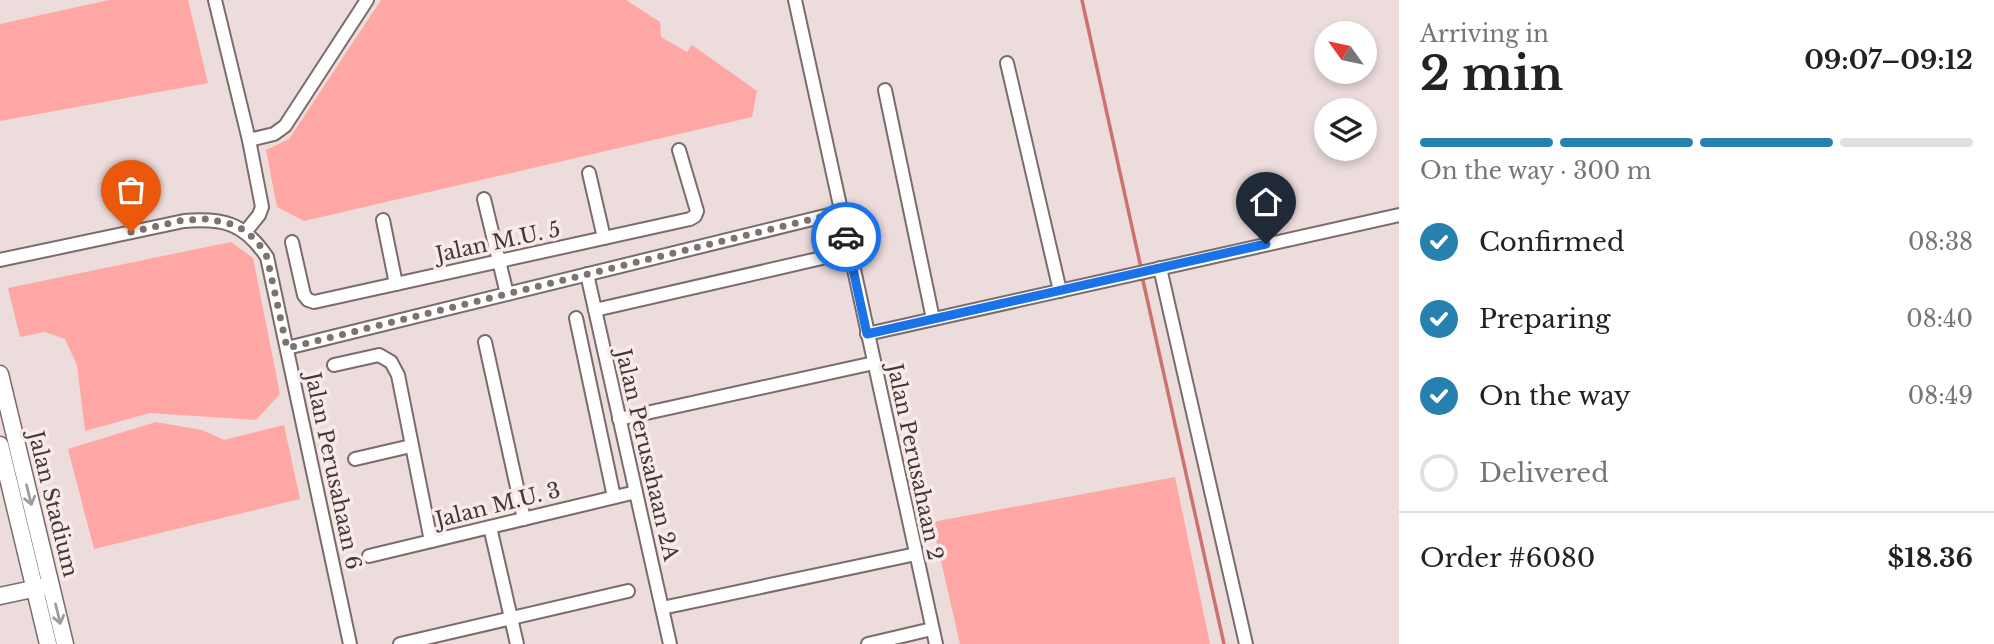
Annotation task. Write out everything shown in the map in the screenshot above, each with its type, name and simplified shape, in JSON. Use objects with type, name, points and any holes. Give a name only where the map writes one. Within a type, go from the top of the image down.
[{"type":"street","points":[[0,260],[184,220],[208,219],[231,224],[246,231],[262,207],[249,140],[215,0]]},
{"type":"street","points":[[249,140],[274,134],[285,126],[367,0]]},
{"type":"street","name":"Jalan Perusahaan 2","points":[[795,0],[936,644]]},
{"type":"street","points":[[1007,63],[1060,291]]},
{"type":"street","points":[[885,90],[933,319]]},
{"type":"street","name":"Jalan M.U. 5","points":[[292,242],[304,295],[314,302],[690,219],[697,211],[679,150]]},
{"type":"street","points":[[589,173],[604,238]]},
{"type":"street","points":[[484,200],[507,294]]},
{"type":"street","points":[[287,348],[841,212]]},
{"type":"street","points":[[867,334],[1399,215]]},
{"type":"street","points":[[383,220],[396,284]]},
{"type":"street","name":"Jalan Perusahaan 6","points":[[246,231],[267,257],[350,644]]},
{"type":"street","points":[[595,310],[821,258]]},
{"type":"street","points":[[1155,269],[1247,644]]},
{"type":"street","name":"Jalan Perusahaan 2A","points":[[587,274],[670,644]]},
{"type":"street","points":[[576,318],[614,497]]},
{"type":"street","points":[[485,342],[524,519]]},
{"type":"street","points":[[334,365],[379,355],[391,362],[398,374],[431,541]]},
{"type":"street","points":[[619,419],[874,363]]},
{"type":"street","name":"Jalan Stadium","points":[[0,374],[7,430],[65,644]]},
{"type":"street","name":"Jalan Stadium","points":[[0,444],[48,644]]},
{"type":"street","points":[[355,459],[411,446]]},
{"type":"street","name":"Jalan M.U. 3","points":[[369,556],[636,492]]},
{"type":"street","points":[[490,527],[517,644]]},
{"type":"street","points":[[662,608],[916,554]]},
{"type":"street","points":[[0,596],[51,585]]},
{"type":"street","points":[[400,644],[628,591]]},
{"type":"street","points":[[868,644],[932,629]]},
{"type":"shaded area","points":[[109,0],[188,0],[208,83],[0,121],[0,24]]},
{"type":"shaded area","points":[[381,0],[626,0],[660,22],[661,37],[687,52],[692,45],[757,91],[752,117],[304,221],[277,207],[266,150],[289,139]]},
{"type":"shaded area","points":[[231,242],[253,258],[280,394],[256,420],[150,413],[85,431],[77,365],[65,339],[45,332],[20,337],[8,288]]},
{"type":"shaded area","points":[[156,422],[202,430],[224,440],[284,425],[300,499],[94,549],[68,449]]},
{"type":"shaded area","points":[[1175,477],[1210,644],[960,644],[932,522]]},
{"type":"waterway","points":[[1082,0],[1141,268]]},
{"type":"waterway","points":[[1142,276],[1224,644]]},
{"type":"way so far","points":[[131,232],[184,220],[208,219],[231,224],[246,231],[267,257],[287,348],[841,212],[846,237]]},
{"type":"route","points":[[846,237],[867,334],[1266,244]]}]
